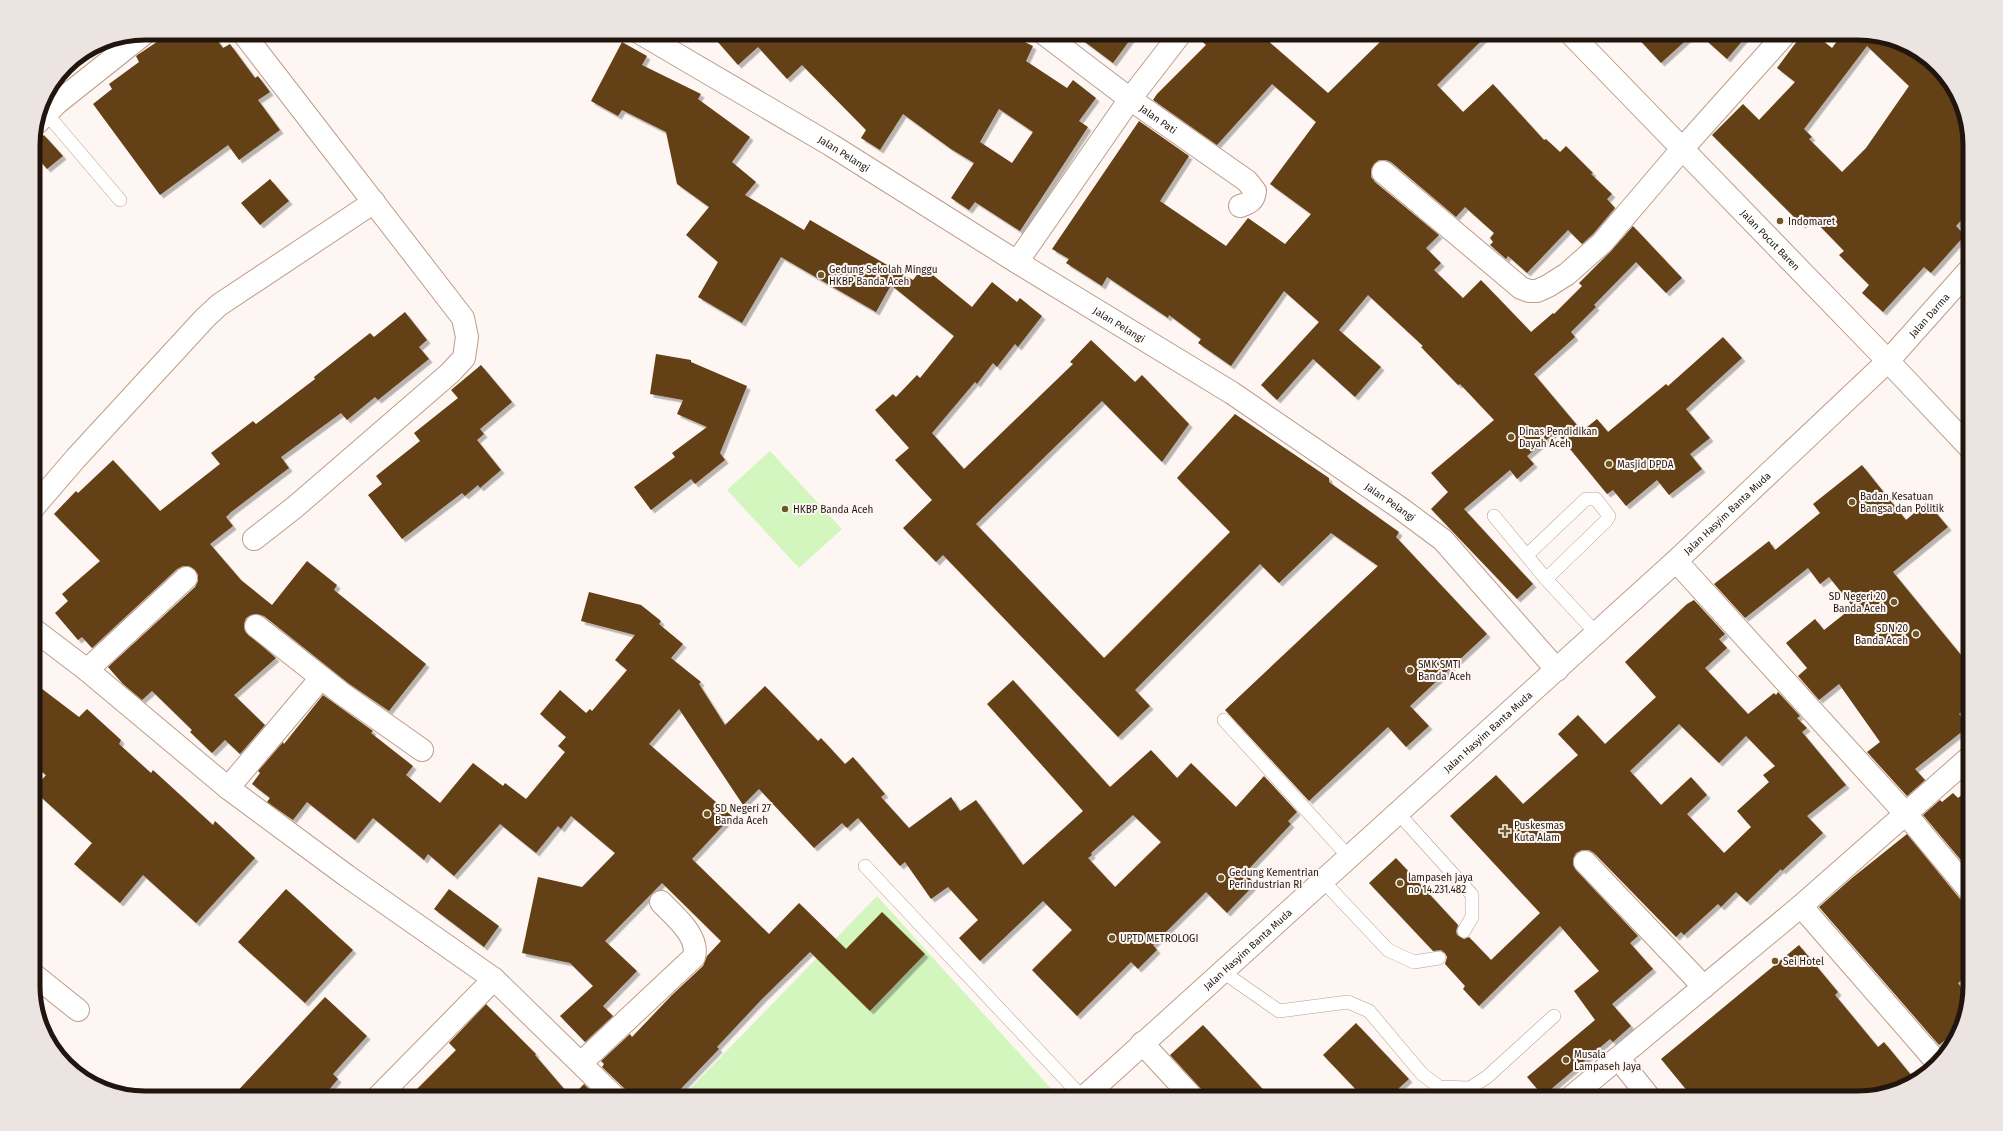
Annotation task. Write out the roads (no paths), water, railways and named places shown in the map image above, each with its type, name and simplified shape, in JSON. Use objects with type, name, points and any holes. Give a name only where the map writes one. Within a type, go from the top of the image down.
[{"type":"street","points":[[247,40],[463,318],[467,337],[464,358],[450,373],[254,539]]},
{"type":"street","name":"Jalan Pelangi","points":[[652,40],[831,145],[1017,262],[1232,393],[1400,508],[1443,540],[1557,670]]},
{"type":"street","name":"Jalan Pati","points":[[1052,40],[1130,99],[1247,181],[1255,191],[1254,196],[1247,204],[1240,206]]},
{"type":"street","points":[[1017,262],[1130,99],[1176,40]]},
{"type":"street","name":"Jalan Pocut Baren","points":[[1577,40],[1683,148],[1963,441]]},
{"type":"street","points":[[1383,172],[1521,288],[1529,291],[1537,291],[1567,274],[1602,243],[1683,148],[1780,40]]},
{"type":"street","points":[[47,108],[129,41]]},
{"type":"street","points":[[40,500],[76,458],[205,318],[220,305],[374,202]]},
{"type":"street","name":"Jalan Darma","points":[[1888,361],[1963,277]]},
{"type":"street","name":"Jalan Hasyim Banta Muda","points":[[1091,1091],[1557,670],[1676,561],[1888,361]]},
{"type":"street","points":[[1676,561],[1906,813],[1963,882]]},
{"type":"street","points":[[87,670],[186,578]]},
{"type":"street","points":[[256,626],[321,678],[422,750]]},
{"type":"street","points":[[40,634],[87,670],[228,788],[347,876],[494,979],[609,1091]]},
{"type":"street","points":[[228,788],[321,678]]},
{"type":"street","points":[[1578,1091],[1801,906],[1906,813],[1963,768]]},
{"type":"street","points":[[1585,862],[1704,987]]},
{"type":"street","points":[[581,1063],[694,957],[696,951],[694,944],[684,926],[661,902]]},
{"type":"street","points":[[1801,906],[1934,1058]]},
{"type":"street","points":[[384,1091],[494,979]]},
{"type":"street","points":[[40,980],[78,1010]]},
{"type":"street","points":[[1142,1043],[1187,1091]]},
{"type":"street","points":[[1618,1058],[1644,1091]]},
{"type":"lane","points":[[47,108],[120,200]]},
{"type":"lane","points":[[1526,555],[1586,499],[1596,499],[1608,516],[1606,521],[1546,579]]},
{"type":"lane","points":[[1494,516],[1546,579],[1596,633]]},
{"type":"lane","points":[[1224,720],[1349,857]]},
{"type":"lane","points":[[1398,813],[1472,895],[1472,917],[1464,931]]},
{"type":"lane","points":[[865,866],[1076,1091]]},
{"type":"lane","points":[[1323,881],[1388,950],[1414,962],[1439,958]]},
{"type":"lane","points":[[1223,972],[1279,1011],[1348,1002],[1369,1011],[1422,1074],[1438,1087],[1470,1088],[1487,1077],[1554,1016]]},
{"type":"place","name":"Indomaret","points":[[1780,221]]},
{"type":"place","name":"Gedung Sekolah Minggu HKBP Banda Aceh","points":[[821,275]]},
{"type":"place","name":"Dinas Pendidikan Dayah Aceh","points":[[1511,437]]},
{"type":"place","name":"Masjid DPDA","points":[[1609,464]]},
{"type":"place","name":"Badan Kesatuan Bangsa dan Politik","points":[[1852,502]]},
{"type":"place","name":"HKBP Banda Aceh","points":[[785,509]]},
{"type":"place","name":"SD Negeri 20 Banda Aceh","points":[[1894,602]]},
{"type":"place","name":"SDN 20 Banda Aceh","points":[[1916,634]]},
{"type":"place","name":"SMK SMTI Banda Aceh","points":[[1410,670]]},
{"type":"place","name":"SD Negeri 27 Banda Aceh","points":[[707,814]]},
{"type":"place","name":"Puskesmas Kuta Alam","points":[[1505,831]]},
{"type":"place","name":"Gedung Kementrian Perindustrian RI","points":[[1221,878]]},
{"type":"place","name":"lampaseh jaya no 14.231.482","points":[[1400,883]]},
{"type":"place","name":"UPTD METROLOGI","points":[[1112,938]]},
{"type":"place","name":"Sei Hotel","points":[[1775,961]]},
{"type":"place","name":"Musala Lampaseh Jaya","points":[[1566,1060]]}]
